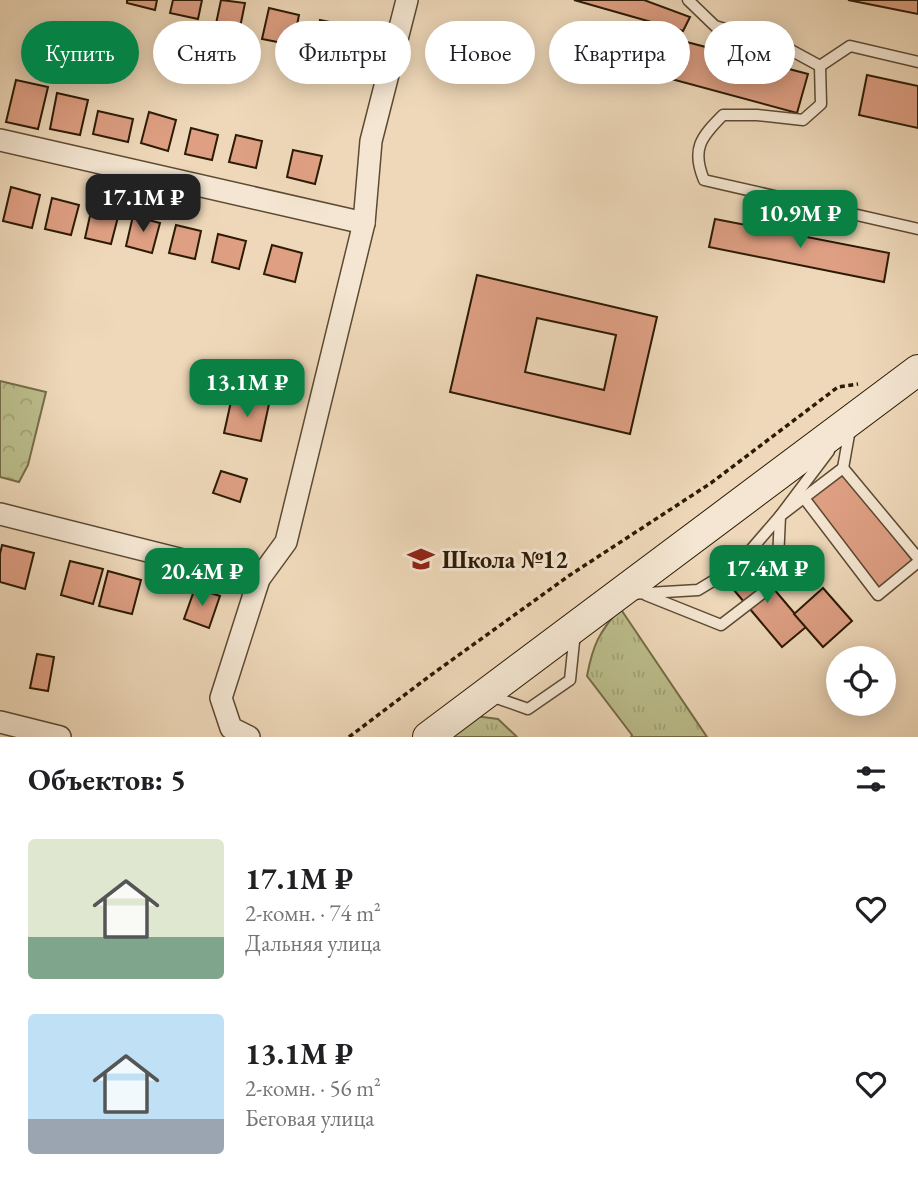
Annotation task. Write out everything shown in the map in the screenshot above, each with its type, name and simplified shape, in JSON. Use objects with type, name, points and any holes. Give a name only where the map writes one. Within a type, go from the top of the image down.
[{"type":"main road","points":[[428,737],[576,626],[630,594],[918,370]]},
{"type":"street","points":[[249,737],[231,728],[220,698],[260,579],[286,542],[364,223],[371,141],[407,0]]},
{"type":"street","points":[[0,140],[364,223]]},
{"type":"street","points":[[0,514],[260,579]]},
{"type":"street","points":[[0,722],[60,737]]},
{"type":"lane","points":[[688,0],[715,26],[785,47],[820,66]]},
{"type":"lane","points":[[820,66],[850,46],[918,62]]},
{"type":"lane","points":[[820,66],[821,104],[803,120],[757,115],[723,115],[704,134],[696,161],[704,180],[918,229]]},
{"type":"lane","points":[[780,516],[844,468],[851,420]]},
{"type":"lane","points":[[630,594],[698,590],[736,567],[780,516],[851,420]]},
{"type":"lane","points":[[804,498],[878,595],[918,560],[844,468]]},
{"type":"lane","points":[[630,594],[721,625],[777,582],[780,516]]},
{"type":"lane","points":[[485,694],[528,709],[570,680],[576,626]]},
{"type":"path","points":[[349,737],[570,575],[711,483],[838,387],[860,383]]},
{"type":"green space","points":[[0,381],[46,392],[28,465],[19,482],[0,477]]},
{"type":"green space","points":[[620,608],[707,737],[631,737],[587,676],[598,639]]},
{"type":"green space","points":[[475,716],[498,719],[517,737],[449,737]]},
{"type":"building","points":[[127,0],[157,0],[155,10],[127,3]]},
{"type":"building","points":[[173,0],[202,0],[198,19],[170,13]]},
{"type":"building","points":[[221,0],[245,3],[241,21],[217,21]]},
{"type":"building","points":[[574,0],[644,0],[690,17],[688,21],[648,21]]},
{"type":"building","points":[[848,0],[918,0],[918,14]]},
{"type":"building","points":[[269,8],[299,15],[298,21],[275,21],[275,42],[262,39]]},
{"type":"building","points":[[690,43],[704,47],[704,84],[795,84],[795,71],[808,74],[797,113],[690,84]]},
{"type":"building","points":[[867,75],[918,86],[918,128],[859,115]]},
{"type":"building","points":[[16,80],[21,81],[21,84],[48,87],[38,129],[6,122]]},
{"type":"building","points":[[57,93],[88,100],[80,135],[50,129]]},
{"type":"building","points":[[98,111],[133,119],[128,142],[93,134]]},
{"type":"building","points":[[149,112],[176,120],[168,151],[141,143]]},
{"type":"building","points":[[191,128],[218,135],[212,160],[185,154]]},
{"type":"building","points":[[236,135],[262,141],[256,168],[229,162]]},
{"type":"building","points":[[293,150],[322,156],[315,184],[287,177]]},
{"type":"building","points":[[11,187],[40,195],[32,228],[3,221]]},
{"type":"building","points":[[52,198],[79,205],[71,235],[45,229]]},
{"type":"building","points":[[92,207],[119,213],[111,244],[85,238]]},
{"type":"building","points":[[133,216],[160,223],[152,253],[126,246]]},
{"type":"building","points":[[715,219],[889,253],[884,282],[709,247]]},
{"type":"building","points":[[176,225],[201,231],[195,259],[169,253]]},
{"type":"building","points":[[218,234],[246,241],[239,269],[212,262]]},
{"type":"building","points":[[272,245],[302,253],[295,282],[264,274]]},
{"type":"building","points":[[477,275],[657,317],[630,434],[450,392]],"holes":[[[537,318],[616,335],[604,390],[525,372]]]},
{"type":"building","points":[[232,397],[269,404],[261,441],[224,433]]},
{"type":"building","points":[[221,471],[247,479],[240,502],[213,493]]},
{"type":"building","points":[[844,472],[913,561],[879,588],[809,499]]},
{"type":"building","points":[[2,545],[34,553],[25,589],[0,582]]},
{"type":"building","points":[[70,561],[103,569],[93,604],[61,595]]},
{"type":"building","points":[[752,563],[806,627],[782,647],[728,583]]},
{"type":"building","points":[[108,571],[141,580],[132,614],[99,606]]},
{"type":"building","points":[[195,588],[220,596],[209,628],[184,619]]},
{"type":"building","points":[[823,588],[852,621],[823,647],[794,614]]},
{"type":"building","points":[[37,654],[54,657],[48,691],[30,688]]},
{"type":"place","name":"Школа №12","points":[[421,559]]}]
